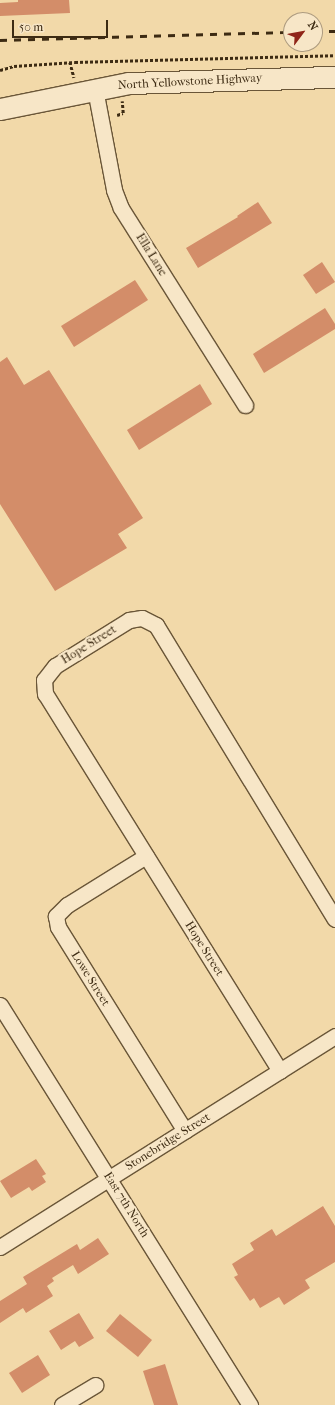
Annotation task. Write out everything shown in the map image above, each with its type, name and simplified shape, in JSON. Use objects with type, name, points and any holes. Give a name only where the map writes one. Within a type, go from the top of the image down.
[{"type":"main road","name":"North Yellowstone Highway","points":[[0,109],[129,83],[335,77]]},
{"type":"street","name":"Ella Lane","points":[[95,89],[114,190],[121,208],[245,406]]},
{"type":"street","name":"Hope Street","points":[[280,1071],[45,694],[44,680],[55,666],[129,620],[142,618],[156,625],[335,919]]},
{"type":"street","name":"Lowe Street","points":[[146,856],[67,904],[56,916],[58,928],[185,1131]]},
{"type":"street","name":"East 7th North","points":[[0,1005],[250,1405]]},
{"type":"street","name":"Stonebridge Street","points":[[0,1247],[335,1036]]},
{"type":"street","points":[[62,1405],[95,1385]]},
{"type":"path","points":[[0,70],[14,66],[70,62],[335,55]]},
{"type":"path","points":[[70,62],[74,80]]},
{"type":"path","points":[[117,115],[123,113],[122,99]]},
{"type":"building","points":[[18,0],[69,0],[70,13],[0,16],[0,3],[18,2]]},
{"type":"building","points":[[258,202],[272,223],[198,268],[186,248],[238,217],[237,216]]},
{"type":"building","points":[[322,262],[335,282],[316,294],[303,275]]},
{"type":"building","points":[[135,280],[148,300],[74,347],[61,326]]},
{"type":"building","points":[[325,308],[335,324],[335,329],[264,373],[253,354]]},
{"type":"building","points":[[7,357],[24,385],[49,370],[143,518],[118,534],[127,548],[55,591],[0,504],[0,362]]},
{"type":"building","points":[[200,384],[212,404],[139,450],[127,430]]},
{"type":"building","points":[[36,1159],[46,1174],[42,1176],[46,1182],[32,1191],[29,1187],[11,1198],[0,1181]]},
{"type":"building","points":[[323,1206],[335,1226],[335,1262],[305,1280],[310,1288],[284,1305],[279,1297],[260,1308],[254,1298],[250,1301],[234,1277],[238,1275],[232,1264],[254,1250],[250,1243],[272,1229],[276,1236]]},
{"type":"building","points":[[98,1238],[109,1254],[78,1274],[73,1265],[52,1278],[54,1281],[47,1286],[53,1296],[26,1313],[23,1308],[0,1323],[0,1301],[27,1284],[23,1277],[77,1244],[80,1250]]},
{"type":"building","points":[[79,1313],[94,1338],[79,1347],[75,1341],[61,1350],[49,1331]]},
{"type":"building","points":[[120,1314],[152,1340],[138,1357],[106,1331]]},
{"type":"building","points":[[38,1355],[50,1375],[22,1393],[9,1373]]},
{"type":"building","points":[[165,1364],[178,1405],[154,1405],[143,1371]]},
{"type":"railway","points":[[323,31],[335,31]]},
{"type":"railway","points":[[0,40],[283,32]]}]
